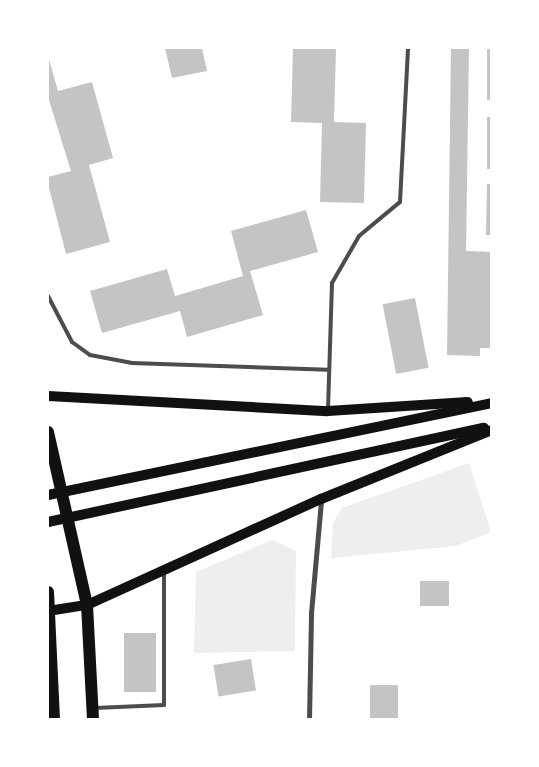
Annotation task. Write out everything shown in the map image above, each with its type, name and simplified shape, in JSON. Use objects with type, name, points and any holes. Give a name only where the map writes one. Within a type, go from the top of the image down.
[{"type":"main road","points":[[48,396],[328,411],[492,402]]},
{"type":"main road","points":[[48,495],[492,402]]},
{"type":"main road","points":[[49,611],[87,605],[321,500],[492,428]]},
{"type":"main road","points":[[48,522],[492,428]]},
{"type":"main road","points":[[50,438],[87,605],[92,714]]},
{"type":"main road","points":[[48,592],[54,720]]},
{"type":"street","points":[[309,720],[311,613],[321,500]]},
{"type":"lane","points":[[328,411],[328,300],[343,257],[359,236],[400,202],[408,48]]},
{"type":"lane","points":[[48,296],[72,342],[90,356],[132,363],[328,370]]},
{"type":"lane","points":[[92,714],[164,705],[164,572]]},
{"type":"shaded area","points":[[469,463],[491,532],[456,546],[331,558],[333,523],[342,508]]},
{"type":"shaded area","points":[[272,540],[296,551],[295,651],[194,653],[196,572]]},
{"type":"building","points":[[165,48],[202,48],[207,71],[172,78]]},
{"type":"building","points":[[293,48],[336,48],[334,122],[366,123],[364,203],[320,202],[322,123],[291,122]]},
{"type":"building","points":[[451,48],[469,48],[466,251],[492,252],[492,348],[480,348],[480,356],[447,355]]},
{"type":"building","points":[[487,48],[492,48],[492,100],[487,100]]},
{"type":"building","points":[[48,56],[58,91],[92,82],[113,158],[89,165],[110,242],[66,254],[48,184],[48,177],[71,171],[48,97]]},
{"type":"building","points":[[487,117],[492,117],[492,169],[487,169]]},
{"type":"building","points":[[487,184],[492,184],[492,235],[486,235]]},
{"type":"building","points":[[306,210],[318,252],[250,271],[263,315],[187,337],[180,311],[102,333],[90,291],[167,269],[175,296],[243,276],[231,231]]},
{"type":"building","points":[[415,298],[429,368],[396,374],[383,304]]},
{"type":"building","points":[[420,581],[449,581],[449,606],[420,606]]},
{"type":"building","points":[[124,633],[156,633],[156,692],[124,692]]},
{"type":"building","points":[[251,659],[256,691],[218,697],[213,665]]},
{"type":"building","points":[[370,685],[398,685],[398,720],[370,720]]}]
